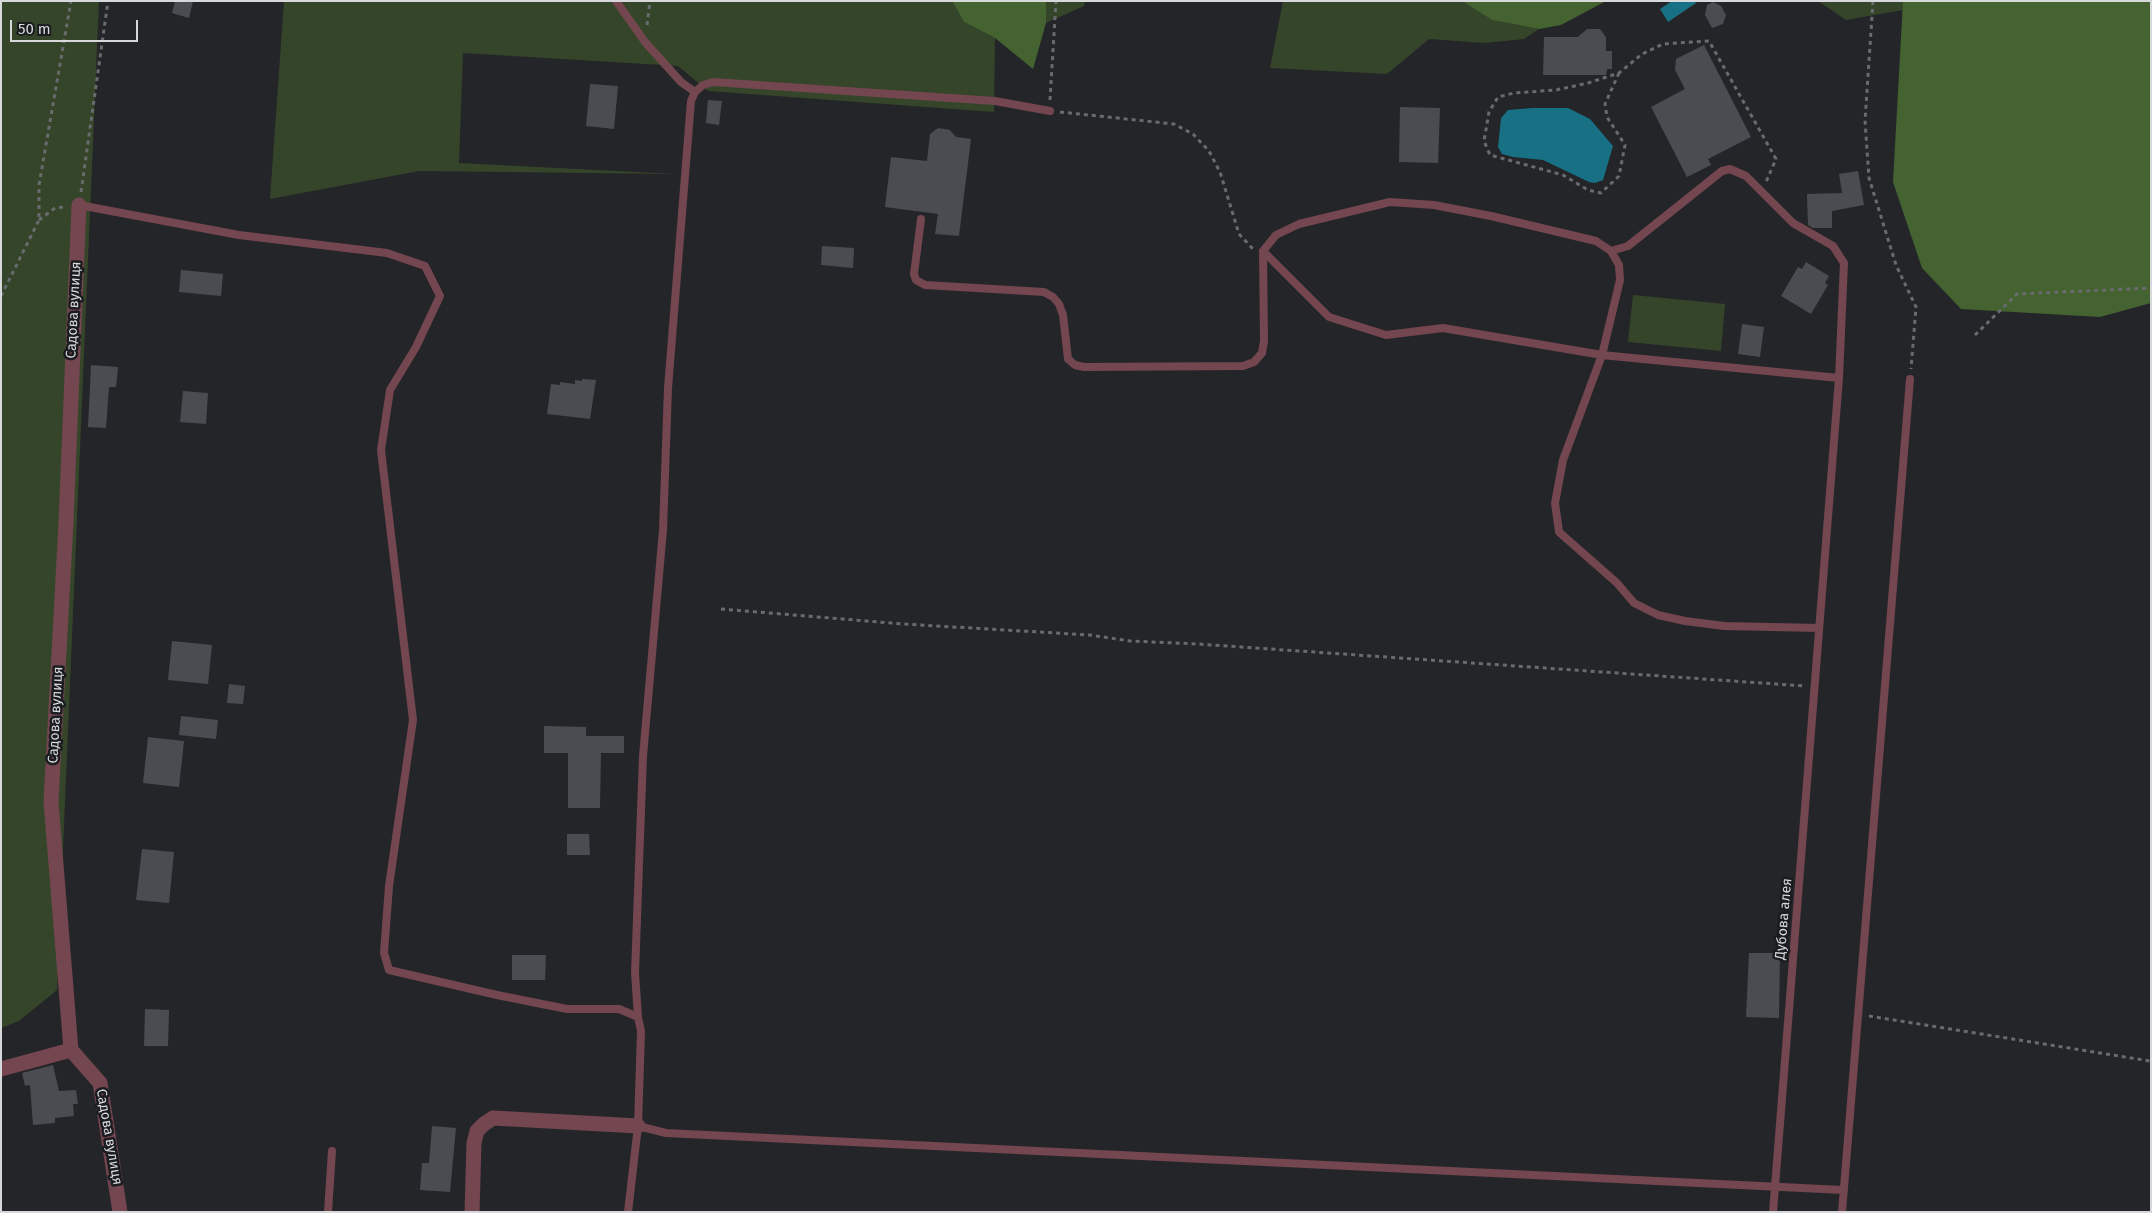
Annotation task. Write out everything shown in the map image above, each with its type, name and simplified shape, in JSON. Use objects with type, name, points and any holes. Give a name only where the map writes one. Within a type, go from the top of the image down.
[{"type":"street","name":"Садова вулиця","points":[[79,205],[66,522],[51,802],[71,1050],[100,1083],[120,1212]]},
{"type":"street","points":[[1,1069],[71,1050]]},
{"type":"street","points":[[472,1212],[474,1143],[477,1131],[493,1118],[638,1126]]},
{"type":"lane","points":[[616,1],[645,42],[681,82],[695,92]]},
{"type":"lane","points":[[628,1212],[638,1126],[641,1031],[638,1017],[635,974],[643,756],[663,530],[668,388],[691,101],[695,92],[703,85],[713,82],[996,101],[1050,111]]},
{"type":"lane","name":"Дубова алея","points":[[1611,251],[1628,246],[1722,171],[1730,169],[1740,172],[1762,191],[1793,223],[1833,246],[1844,263],[1839,378],[1773,1212]]},
{"type":"lane","points":[[921,219],[914,274],[916,280],[925,285],[1044,292],[1053,296],[1059,304],[1062,315],[1068,359],[1075,365],[1084,366],[1243,366],[1254,362],[1262,353],[1264,341],[1263,251],[1276,235],[1299,224],[1390,202],[1434,205],[1491,216],[1596,241],[1611,251],[1619,264],[1620,280],[1602,355],[1564,460],[1555,503],[1559,532],[1617,583],[1634,602],[1658,615],[1724,626],[1819,628]]},
{"type":"lane","points":[[79,205],[239,235],[387,253],[425,266],[440,296],[416,347],[390,390],[381,450],[412,720],[389,886],[384,953],[389,970],[497,996],[567,1008],[619,1009],[638,1017]]},
{"type":"lane","points":[[1263,251],[1329,318],[1386,335],[1443,328],[1602,355],[1839,378]]},
{"type":"lane","points":[[1842,1212],[1910,379]]},
{"type":"lane","points":[[638,1126],[666,1133],[1843,1190]]},
{"type":"lane","points":[[328,1212],[332,1152]]},
{"type":"path","points":[[1,296],[38,220],[39,185],[71,1]]},
{"type":"path","points":[[38,220],[55,208],[79,205],[108,1]]},
{"type":"path","points":[[1056,1],[1050,111],[1174,124],[1193,134],[1209,151],[1220,172],[1239,234],[1251,248],[1263,251]]},
{"type":"path","points":[[1873,1],[1865,121],[1869,178],[1896,265],[1916,307],[1910,379]]},
{"type":"path","points":[[1619,73],[1606,104],[1607,117],[1625,145],[1619,176],[1601,193],[1588,190],[1563,174],[1490,155],[1484,141],[1489,112],[1498,97],[1514,93],[1556,90],[1619,73],[1642,54],[1662,44],[1709,41],[1776,159],[1762,191]]},
{"type":"path","points":[[1975,335],[2018,294],[2151,288]]},
{"type":"path","points":[[721,609],[903,624],[1090,635],[1130,641],[1198,644],[1815,687]]},
{"type":"path","points":[[1858,1015],[2150,1061]]},
{"type":"green space","points":[[1,1],[99,1],[57,990],[19,1021],[1,1028]]},
{"type":"green space","points":[[284,1],[952,1],[964,22],[995,38],[994,112],[708,91],[678,66],[463,53],[459,163],[675,174],[419,171],[270,199]]},
{"type":"green space","points":[[952,1],[1046,1],[1046,23],[1033,69],[995,38],[964,22]]},
{"type":"green space","points":[[1046,1],[1085,1],[1084,6],[1046,23]]},
{"type":"green space","points":[[1283,1],[1462,1],[1492,20],[1539,29],[1524,39],[1484,43],[1429,39],[1387,74],[1270,68]]},
{"type":"green space","points":[[1462,1],[1606,1],[1561,25],[1539,29],[1492,20]]},
{"type":"green space","points":[[1818,1],[1903,1],[1903,10],[1846,20]]},
{"type":"green space","points":[[1903,1],[2151,1],[2151,303],[2100,317],[1961,309],[1922,268],[1893,182]]},
{"type":"green space","points":[[1633,295],[1725,304],[1721,351],[1628,342]]},
{"type":"water","points":[[1672,1],[1695,1],[1696,3],[1668,22],[1660,9]]},
{"type":"water","points":[[1568,108],[1590,119],[1613,146],[1603,180],[1595,183],[1589,182],[1543,160],[1502,154],[1498,147],[1501,118],[1508,110]]},
{"type":"building","points":[[175,1],[193,1],[189,18],[172,13]]},
{"type":"building","points":[[1713,2],[1721,6],[1726,15],[1723,24],[1712,28],[1705,15],[1707,5]]},
{"type":"building","points":[[1587,29],[1600,29],[1606,37],[1606,51],[1612,51],[1612,69],[1607,69],[1606,75],[1543,75],[1544,37],[1578,37]]},
{"type":"building","points":[[1704,45],[1751,137],[1708,159],[1711,165],[1687,177],[1651,107],[1685,89],[1675,70],[1676,59]]},
{"type":"building","points":[[590,84],[618,86],[614,129],[586,126]]},
{"type":"building","points":[[708,100],[722,101],[719,125],[706,123]]},
{"type":"building","points":[[1400,107],[1440,108],[1438,163],[1399,162]]},
{"type":"building","points":[[938,128],[950,130],[956,137],[971,139],[959,236],[935,234],[938,214],[885,207],[891,157],[927,161],[930,134]]},
{"type":"building","points":[[1858,171],[1864,205],[1832,211],[1832,228],[1813,228],[1808,225],[1807,194],[1842,193],[1839,174]]},
{"type":"building","points":[[822,246],[854,248],[853,268],[821,265]]},
{"type":"building","points":[[1806,262],[1829,276],[1825,283],[1828,285],[1811,314],[1781,296],[1798,267],[1802,269]]},
{"type":"building","points":[[181,270],[223,274],[221,296],[179,292]]},
{"type":"building","points":[[1742,324],[1764,327],[1760,357],[1738,354]]},
{"type":"building","points":[[91,365],[118,367],[116,387],[109,387],[106,428],[88,427]]},
{"type":"building","points":[[582,379],[596,380],[590,419],[547,414],[551,384],[560,385],[560,382],[575,384],[575,380],[582,381]]},
{"type":"building","points":[[183,391],[208,393],[206,424],[180,422]]},
{"type":"building","points":[[172,641],[212,645],[208,684],[168,680]]},
{"type":"building","points":[[229,684],[245,686],[243,704],[227,703]]},
{"type":"building","points":[[181,716],[218,720],[216,739],[179,735]]},
{"type":"building","points":[[544,726],[586,727],[586,736],[624,736],[624,753],[601,753],[600,808],[568,808],[568,753],[544,753]]},
{"type":"building","points":[[148,737],[184,741],[179,787],[143,783]]},
{"type":"building","points":[[567,834],[589,834],[590,855],[567,855]]},
{"type":"building","points":[[142,849],[174,852],[169,903],[136,900]]},
{"type":"building","points":[[1749,953],[1780,953],[1779,1018],[1746,1017]]},
{"type":"building","points":[[512,955],[546,955],[545,980],[512,980]]},
{"type":"building","points":[[145,1009],[169,1010],[168,1046],[144,1046]]},
{"type":"building","points":[[53,1065],[59,1091],[76,1090],[78,1104],[73,1104],[74,1116],[55,1118],[55,1123],[33,1125],[30,1085],[25,1086],[22,1073]]},
{"type":"building","points":[[432,1126],[456,1128],[450,1192],[420,1190],[422,1163],[429,1163]]}]
